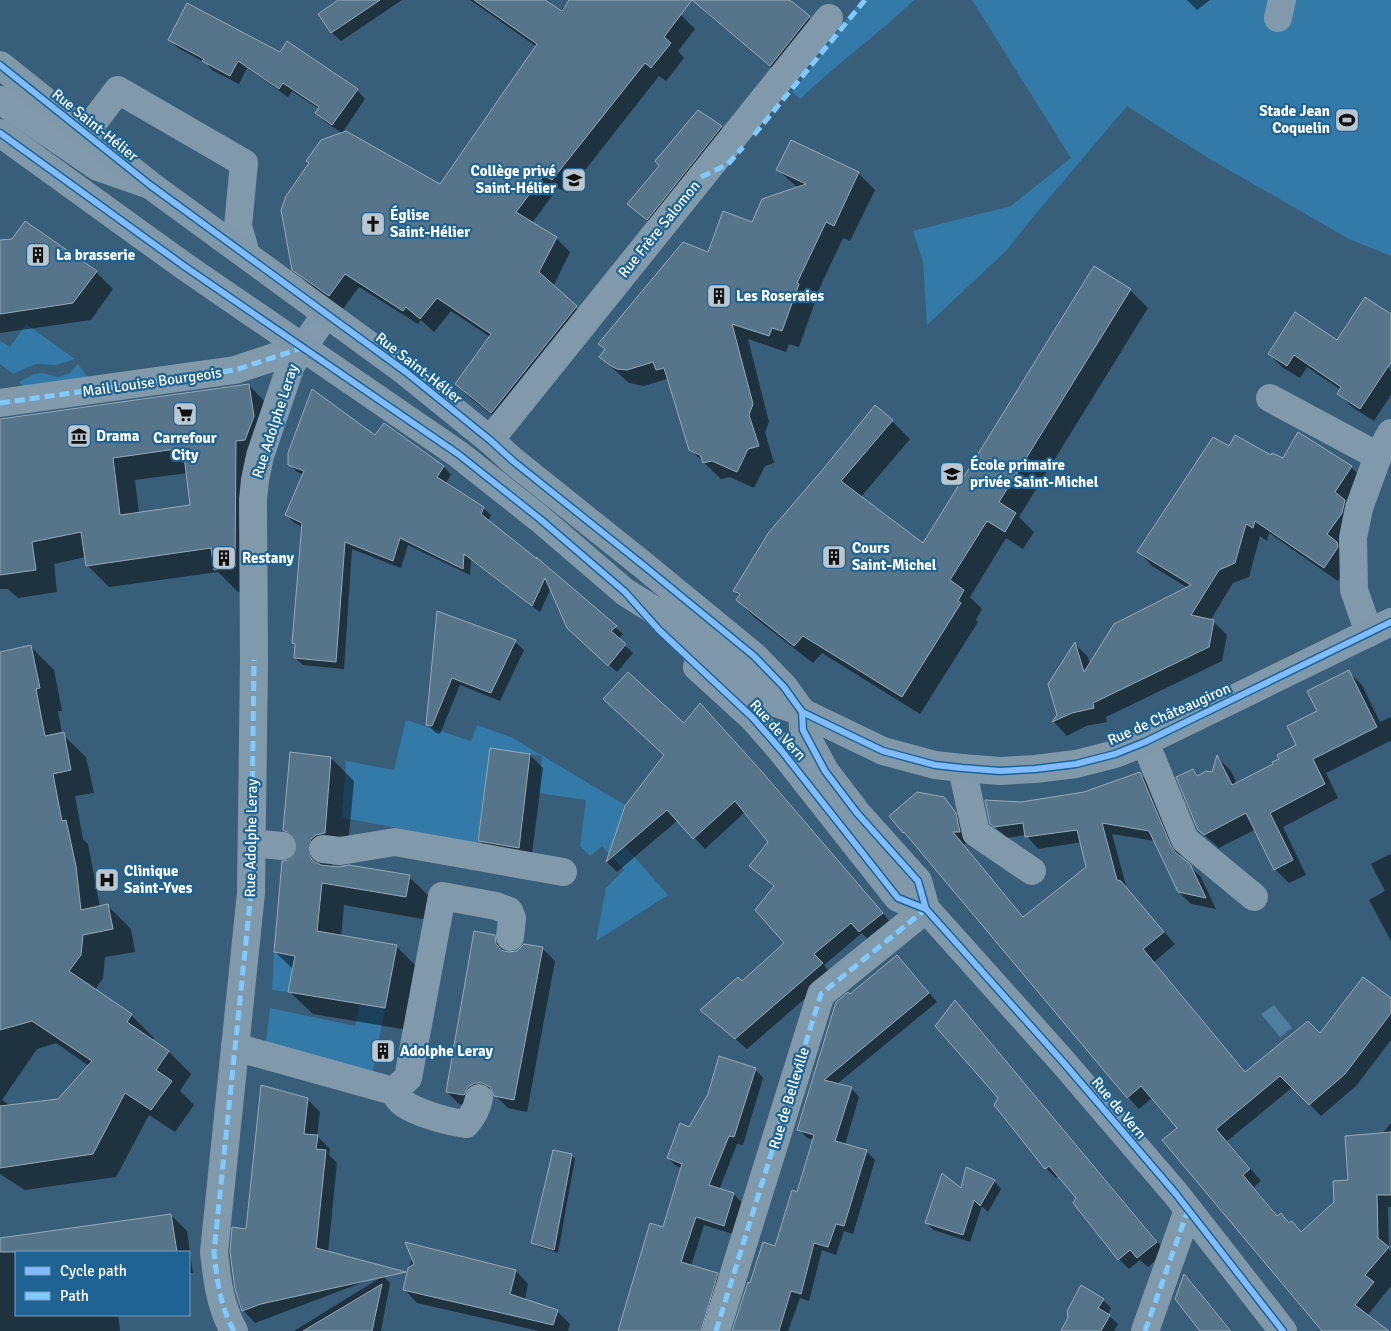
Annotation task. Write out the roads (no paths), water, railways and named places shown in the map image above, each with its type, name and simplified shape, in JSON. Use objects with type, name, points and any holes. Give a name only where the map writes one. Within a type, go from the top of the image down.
[{"type":"main road","name":"Rue Saint-Hélier","points":[[0,65],[150,185],[406,372],[754,656],[784,687],[802,712]]},
{"type":"main road","points":[[0,133],[184,266],[458,454],[540,519],[625,592],[670,620],[756,692],[773,702],[802,712]]},
{"type":"main road","name":"Rue de Vern","points":[[625,592],[673,644],[753,718],[781,750],[898,898],[926,909]]},
{"type":"main road","name":"Rue de Châteaugiron","points":[[802,712],[883,751],[935,765],[1000,771],[1076,764],[1115,754],[1145,742],[1380,627]]},
{"type":"main road","name":"Rue de Vern","points":[[802,712],[803,730],[825,771],[856,813],[918,881],[926,909],[1063,1062],[1188,1210],[1283,1331]]},
{"type":"street","name":"Rue Frère Salomon","points":[[490,440],[829,18]]},
{"type":"street","points":[[85,133],[118,90],[244,163],[238,226],[246,254]]},
{"type":"street","name":"Rue Saint-Hélier","points":[[0,100],[98,166],[150,185]]},
{"type":"street","name":"Rue Adolphe Leray","points":[[234,1331],[220,1296],[214,1252],[251,893],[255,480],[260,456],[291,366],[326,314]]},
{"type":"street","name":"Mail Louise Bourgeois","points":[[0,403],[235,370],[302,348]]},
{"type":"street","points":[[1270,398],[1378,456]]},
{"type":"street","points":[[1380,627],[1354,590],[1353,538],[1359,508],[1378,456],[1391,433]]},
{"type":"street","points":[[1145,742],[1186,840],[1254,897]]},
{"type":"street","points":[[962,768],[976,832],[1032,871]]},
{"type":"street","points":[[323,849],[340,851],[395,842],[563,872]]},
{"type":"street","points":[[252,844],[282,846]]},
{"type":"street","points":[[393,1091],[408,1078],[442,896],[496,906],[508,911],[512,918],[510,938]]},
{"type":"street","name":"Rue de Belleville","points":[[716,1331],[821,994],[926,909]]},
{"type":"street","points":[[235,1047],[393,1091],[402,1103],[426,1114],[455,1123],[466,1124],[478,1106],[479,1098]]},
{"type":"street","points":[[1145,1331],[1188,1210]]},
{"type":"tunnel","points":[[282,846],[323,849]]},
{"type":"place","name":"Stade Jean Coquelin","points":[[1347,120]]},
{"type":"place","name":"Collège privé Saint-Hélier","points":[[574,180]]},
{"type":"place","name":"Église Saint-Hélier","points":[[373,224]]},
{"type":"place","name":"La brasserie","points":[[38,255]]},
{"type":"place","name":"Les Roseraies","points":[[719,296]]},
{"type":"place","name":"Carrefour City","points":[[185,414]]},
{"type":"place","name":"Drama","points":[[79,436]]},
{"type":"place","name":"École primaire privée Saint-Michel","points":[[952,474]]},
{"type":"place","name":"Cours Saint-Michel","points":[[834,557]]},
{"type":"place","name":"Restany","points":[[224,558]]},
{"type":"place","name":"Clinique Saint-Yves","points":[[107,880]]},
{"type":"place","name":"Adolphe Leray","points":[[383,1051]]}]
